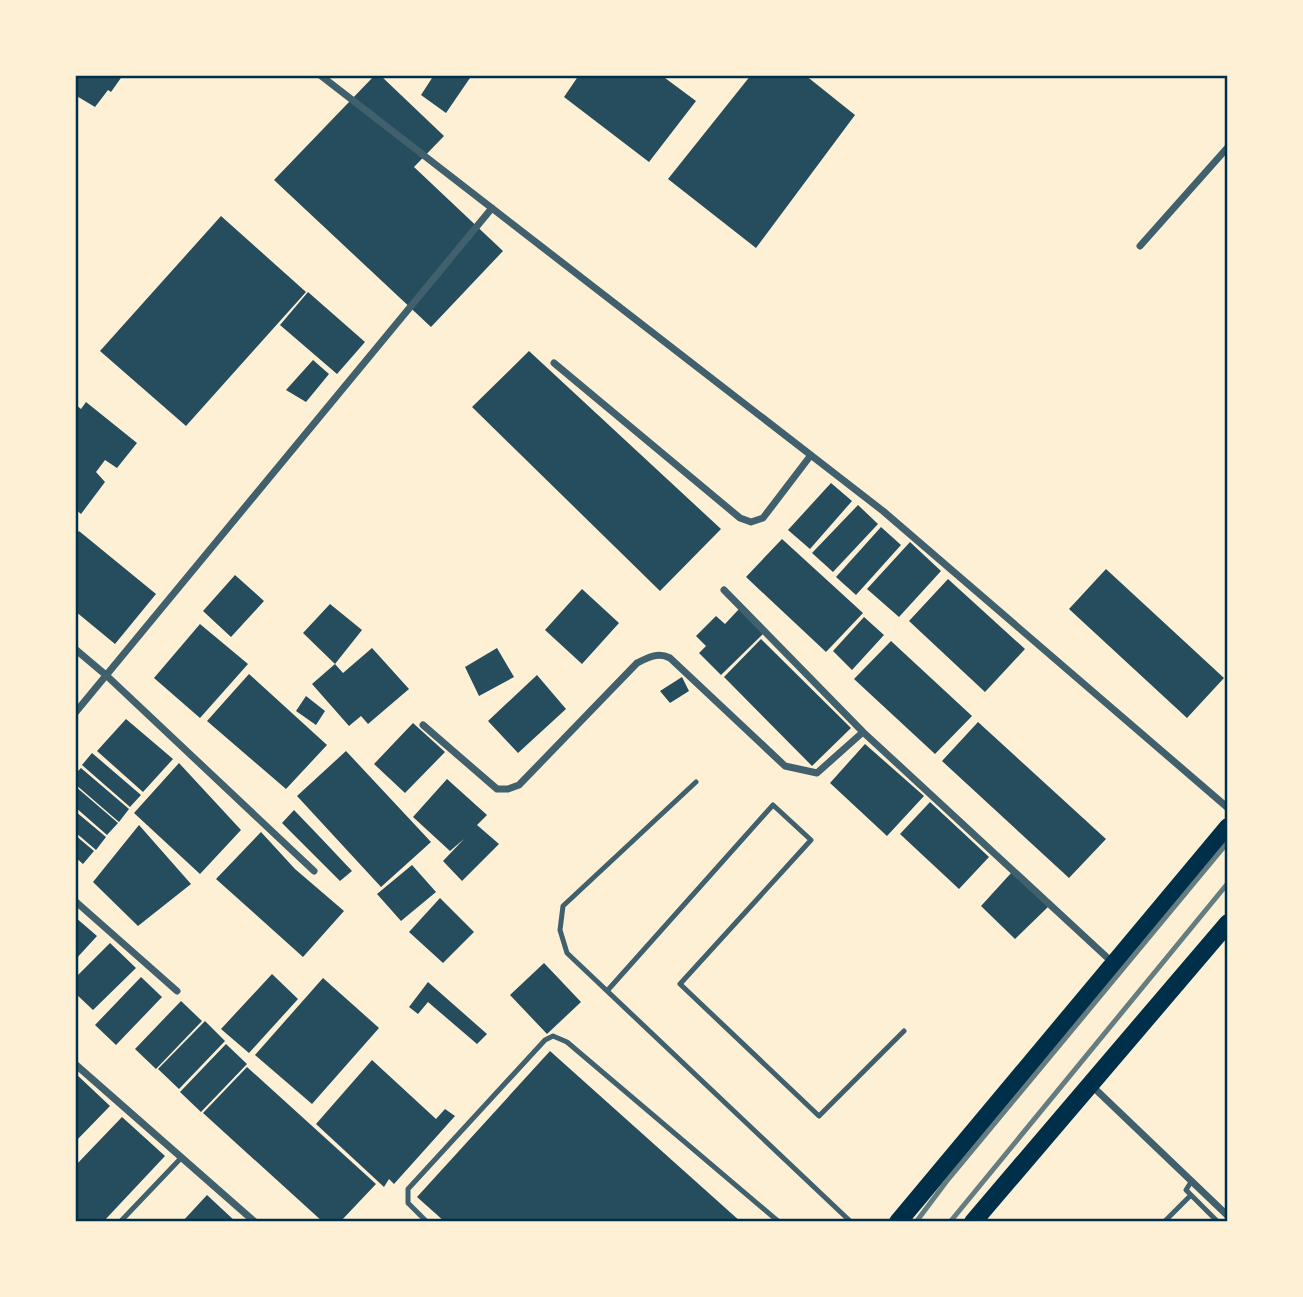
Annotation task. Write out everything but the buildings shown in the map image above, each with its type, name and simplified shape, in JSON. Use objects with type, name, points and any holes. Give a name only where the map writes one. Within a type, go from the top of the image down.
[{"type":"main road","points":[[898,1222],[1228,827]]},
{"type":"main road","points":[[973,1222],[1228,923]]},
{"type":"street","points":[[320,75],[883,511],[1228,808]]},
{"type":"street","points":[[1140,246],[1228,147]]},
{"type":"street","points":[[75,713],[492,208]]},
{"type":"street","points":[[554,363],[740,518],[751,522],[763,518],[811,455]]},
{"type":"street","points":[[724,590],[863,732],[1113,963]]},
{"type":"street","points":[[75,649],[314,871]]},
{"type":"street","points":[[423,725],[497,789],[508,789],[519,785],[637,663],[662,654],[670,658],[785,766],[817,773],[863,732]]},
{"type":"street","points":[[75,901],[177,991]]},
{"type":"street","points":[[75,1064],[255,1222]]},
{"type":"street","points":[[1090,1085],[1228,1216]]},
{"type":"lane","points":[[696,782],[563,906],[559,930],[567,953],[851,1222]]},
{"type":"lane","points":[[607,991],[773,805],[811,840],[680,984],[819,1116],[904,1031]]},
{"type":"lane","points":[[427,1222],[408,1203],[408,1189],[536,1050],[553,1036],[567,1042],[779,1222]]},
{"type":"lane","points":[[120,1222],[182,1157]]},
{"type":"lane","points":[[1191,1182],[1186,1189],[1219,1222]]},
{"type":"lane","points":[[1164,1222],[1191,1195]]},
{"type":"railway","points":[[916,1222],[946,1182],[1228,842]]},
{"type":"railway","points":[[950,1222],[1228,883]]}]
